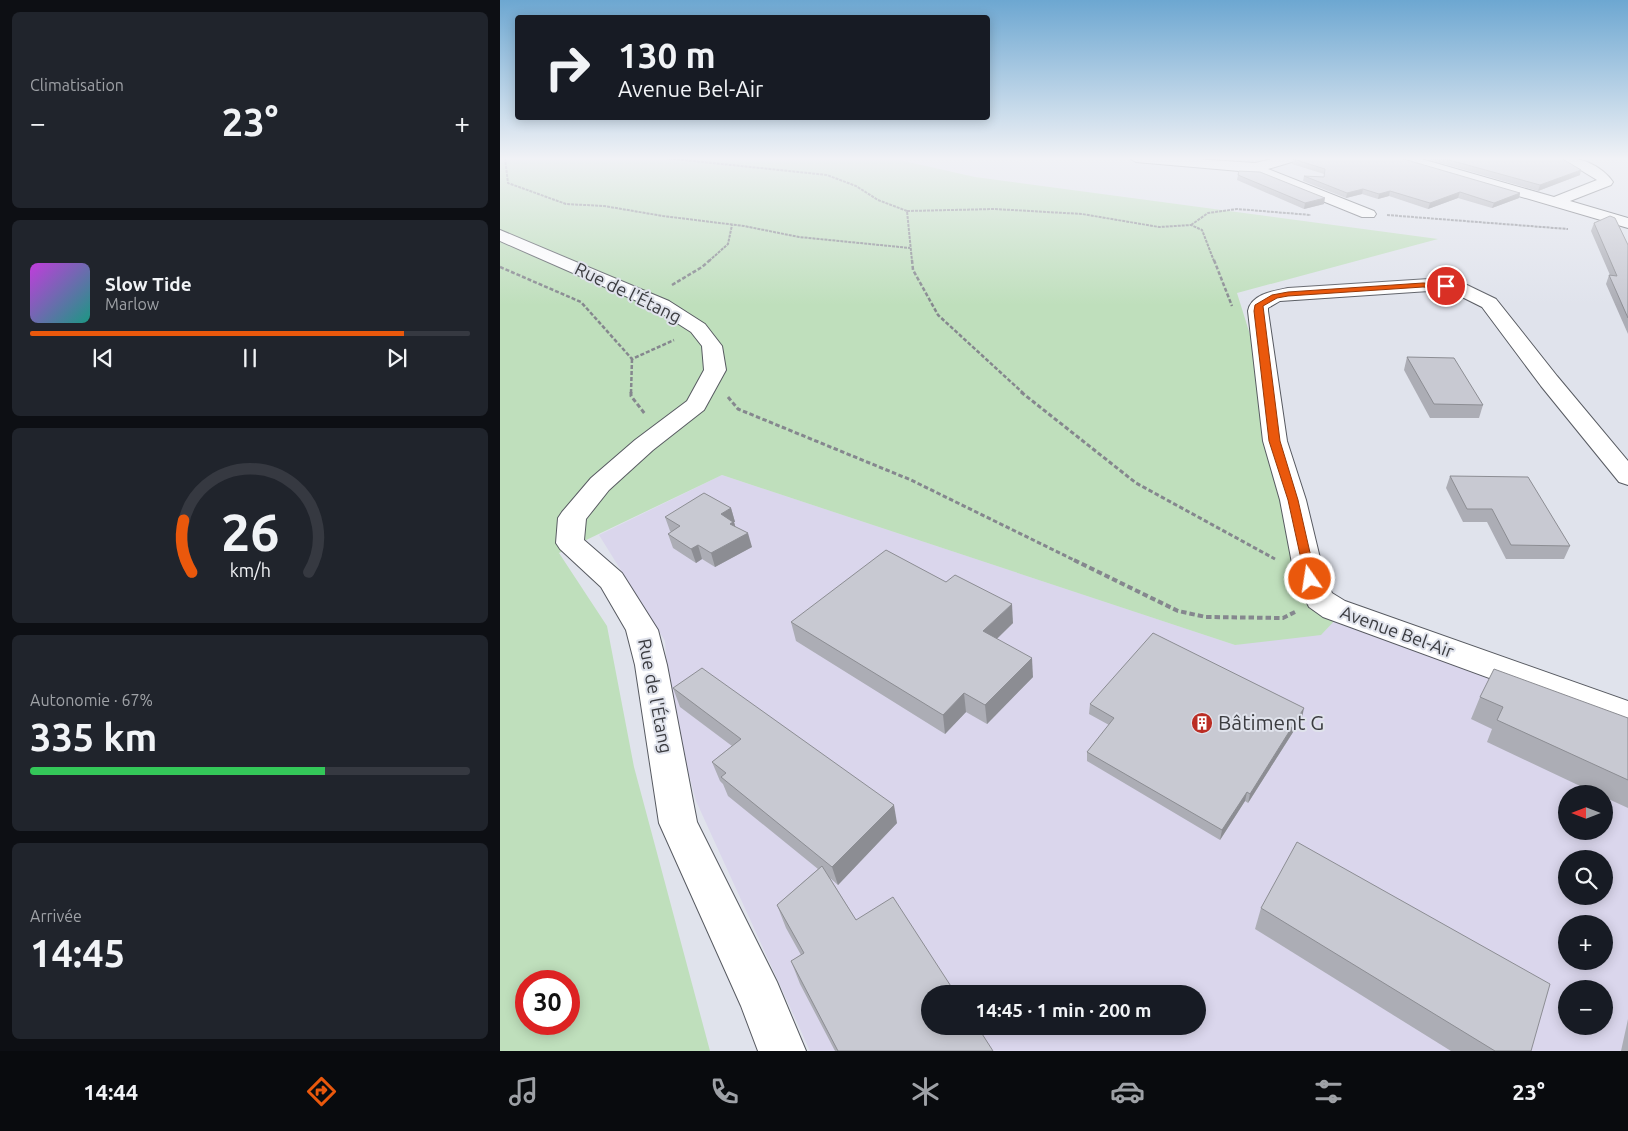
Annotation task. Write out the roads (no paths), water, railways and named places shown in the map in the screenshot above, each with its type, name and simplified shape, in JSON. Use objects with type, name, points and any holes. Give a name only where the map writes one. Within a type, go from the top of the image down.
[{"type":"street","points":[[1351,207],[1368,214]]},
{"type":"street","points":[[1571,207],[1628,224]]},
{"type":"street","name":"Rue de l'Étang","points":[[500,235],[662,305],[698,328],[712,346],[715,370],[696,405],[600,484],[572,518],[570,543],[612,580],[642,630],[651,665],[678,823],[761,998],[782,1051]]},
{"type":"street","name":"Avenue Bel-Air","points":[[1628,477],[1549,381],[1489,303],[1477,294],[1446,286],[1423,285],[1275,296],[1259,305],[1258,311],[1274,441],[1293,500],[1315,589],[1334,609],[1628,715]]},
{"type":"street","points":[[1465,673],[1628,735]]},
{"type":"place","name":"Bâtiment G","points":[[1202,723]]}]
